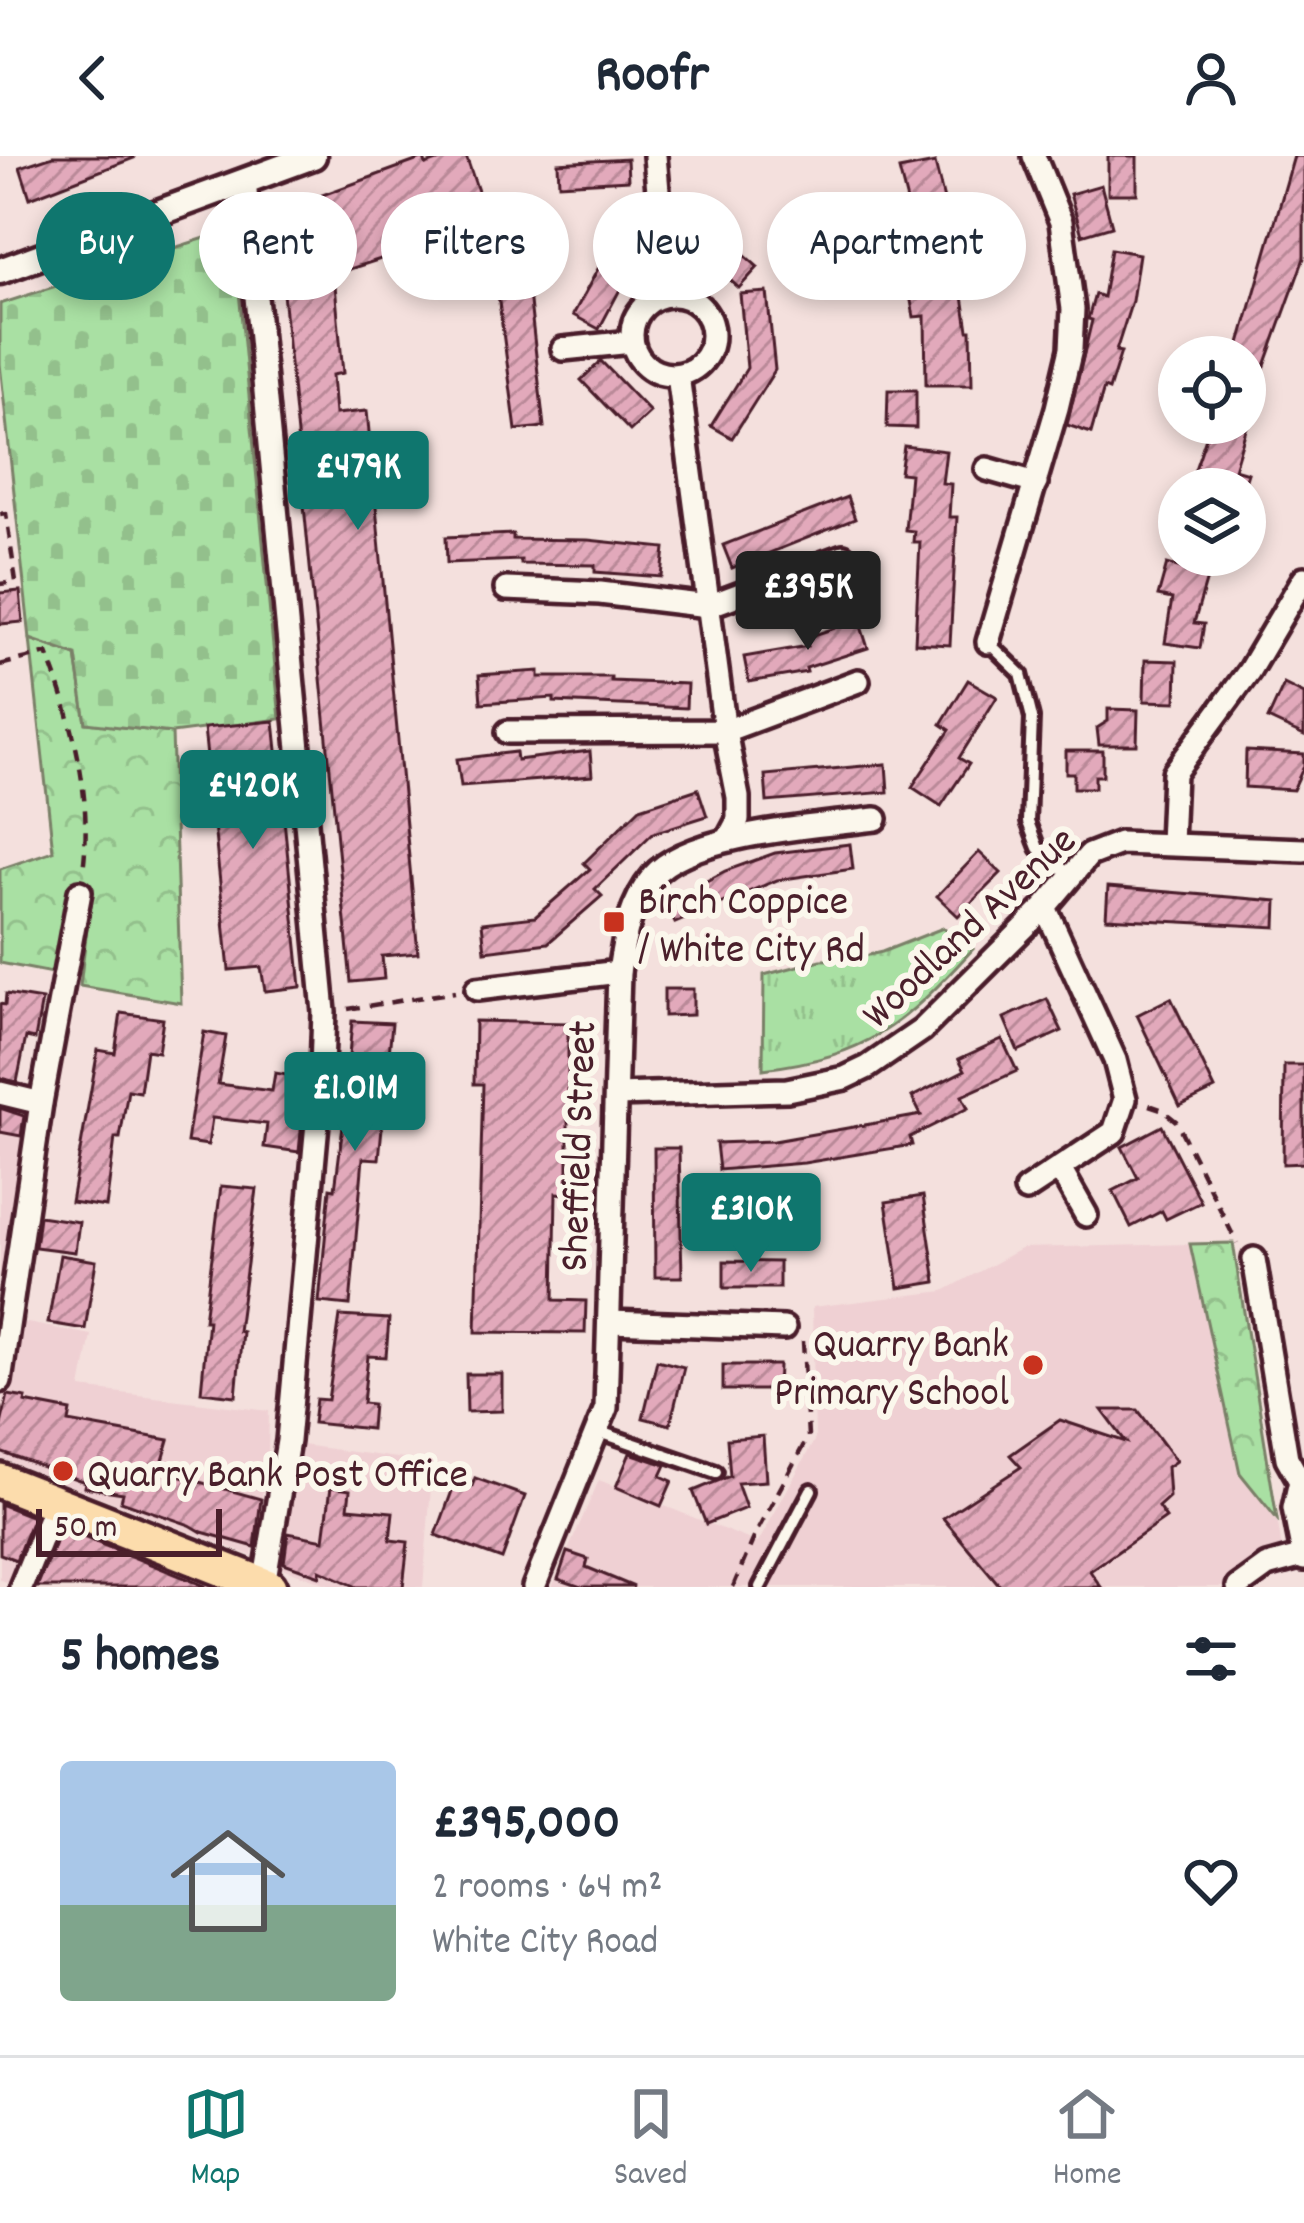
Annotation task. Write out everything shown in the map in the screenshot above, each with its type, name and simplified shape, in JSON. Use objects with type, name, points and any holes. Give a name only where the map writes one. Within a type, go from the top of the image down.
[{"type":"main road","points":[[0,1481],[266,1586]]},
{"type":"street","points":[[0,272],[245,182],[281,162],[313,156]]},
{"type":"street","points":[[655,156],[658,192]]},
{"type":"street","points":[[988,642],[1071,349],[1072,309],[1060,222],[1034,156]]},
{"type":"street","points":[[245,182],[324,1012],[288,1441],[266,1586]]},
{"type":"street","points":[[651,300],[632,326],[637,357],[648,368],[678,375],[695,369],[707,356],[712,338],[710,321],[690,300]]},
{"type":"street","points":[[563,350],[632,342]]},
{"type":"street","points":[[678,375],[725,731],[738,796],[738,820],[729,837]]},
{"type":"street","points":[[987,469],[1036,483]]},
{"type":"street","points":[[506,590],[600,593],[708,606],[843,556]]},
{"type":"street","points":[[1171,843],[1174,773],[1249,671],[1304,578]]},
{"type":"street","points":[[508,732],[725,731],[858,681]]},
{"type":"street","name":"Sheffield Street","points":[[534,1587],[606,1408],[619,972],[625,933],[660,868],[729,837],[876,819]]},
{"type":"street","name":"Woodland Avenue","points":[[616,1094],[787,1090],[856,1072],[922,1030],[1045,907],[1089,855],[1120,843],[1304,850]]},
{"type":"street","points":[[0,1382],[41,1103],[80,892]]},
{"type":"street","points":[[1026,1190],[1114,1132],[1125,1099],[1115,1060],[1045,907]]},
{"type":"street","points":[[477,988],[619,972]]},
{"type":"street","points":[[0,1094],[41,1103]]},
{"type":"street","points":[[1060,1169],[1086,1214]]},
{"type":"street","points":[[1238,1587],[1267,1566],[1304,1558],[1294,1508],[1302,1479],[1287,1458],[1254,1259]]},
{"type":"street","name":"Sheffield Street","points":[[609,1322],[784,1328]]},
{"type":"street","points":[[21,1587],[55,1503]]},
{"type":"lane","points":[[988,642],[1021,674],[1032,718],[1028,822],[1038,848],[1071,876]]},
{"type":"lane","points":[[597,1431],[716,1472]]},
{"type":"lane","points":[[760,1587],[811,1490]]},
{"type":"path","points":[[0,514],[6,513],[16,582],[0,584]]},
{"type":"path","points":[[0,665],[47,653],[69,710],[80,776],[85,854],[80,892]]},
{"type":"path","points":[[324,1012],[477,988]]},
{"type":"path","points":[[1125,1099],[1161,1109],[1176,1121],[1220,1213],[1241,1250],[1254,1259]]},
{"type":"path","points":[[733,1587],[808,1437],[802,1325],[784,1328]]},
{"type":"shaded area","points":[[0,1110],[26,1117],[0,1332]]},
{"type":"shaded area","name":"Quarry Bank Primary School","points":[[1233,1243],[1282,1549],[1223,1587],[552,1587],[599,1480],[758,1543],[815,1439],[812,1307],[944,1291],[1022,1248]]},
{"type":"shaded area","points":[[17,1321],[91,1335],[81,1388],[269,1411],[268,1459],[252,1556],[0,1458],[0,1418]]},
{"type":"shaded area","points":[[302,1445],[433,1463],[423,1587],[336,1587],[279,1567]]},
{"type":"shaded area","points":[[0,1499],[37,1513],[10,1583],[0,1580]]},
{"type":"shaded area","points":[[54,1519],[223,1587],[33,1587]]},
{"type":"green space","points":[[199,240],[199,300],[240,300],[280,719],[172,733],[86,723],[76,655],[30,639],[0,364],[0,304],[36,292],[36,300],[175,300],[175,248]]},
{"type":"green space","points":[[30,639],[76,655],[86,723],[172,733],[181,1003],[80,986],[90,901],[67,898],[52,973],[0,963],[0,869],[53,851]]},
{"type":"green space","points":[[943,928],[973,949],[903,1017],[831,1056],[763,1069],[764,975],[821,960],[882,952]]},
{"type":"green space","points":[[1233,1243],[1277,1519],[1240,1473],[1190,1244]]},
{"type":"building","points":[[53,156],[134,158],[30,198],[20,167]]},
{"type":"building","points":[[466,156],[478,192],[381,192],[381,259],[357,267],[357,192],[331,192],[424,158],[426,165]]},
{"type":"building","points":[[1108,156],[1137,156],[1137,194],[1108,194]]},
{"type":"building","points":[[1294,156],[1304,156],[1304,258],[1266,363],[1266,336],[1242,336]]},
{"type":"building","points":[[627,159],[628,180],[559,184],[558,163]]},
{"type":"building","points":[[935,163],[942,192],[905,192],[899,170]]},
{"type":"building","points":[[1101,185],[1112,226],[1082,235],[1070,194]]},
{"type":"building","points":[[1111,249],[1139,254],[1132,301],[1116,351],[1121,352],[1091,433],[1067,425],[1092,320],[1088,319],[1095,294],[1103,297]]},
{"type":"building","points":[[743,254],[758,267],[743,284]]},
{"type":"building","points":[[593,278],[593,300],[614,300],[599,329],[573,315]]},
{"type":"building","points":[[767,292],[775,370],[732,438],[711,426],[747,368],[743,294]]},
{"type":"building","points":[[284,300],[336,300],[343,373],[332,375],[335,414],[367,411],[418,953],[382,956],[384,979],[351,982]]},
{"type":"building","points":[[499,300],[530,300],[544,427],[516,430]]},
{"type":"building","points":[[911,300],[964,300],[971,330],[972,385],[926,385],[925,316],[914,317]]},
{"type":"building","points":[[601,361],[650,412],[630,431],[581,380]]},
{"type":"building","points":[[888,390],[916,390],[916,428],[887,427]]},
{"type":"building","points":[[1204,444],[1242,444],[1234,468],[1195,468]]},
{"type":"building","points":[[904,446],[946,451],[942,483],[951,484],[949,517],[957,517],[950,645],[915,643],[920,542],[913,542],[914,531],[905,530],[910,474],[900,473]]},
{"type":"building","points":[[847,497],[855,519],[732,568],[723,545]]},
{"type":"building","points":[[513,534],[513,539],[665,548],[662,577],[595,572],[595,565],[521,564],[521,560],[447,563],[446,537]]},
{"type":"building","points":[[1164,576],[1208,576],[1194,623],[1204,624],[1200,648],[1165,643],[1172,599],[1158,596]]},
{"type":"building","points":[[20,591],[23,622],[0,624],[0,593]]},
{"type":"building","points":[[859,620],[868,648],[806,668],[807,672],[749,682],[744,657],[808,646],[805,638]]},
{"type":"building","points":[[1145,660],[1177,661],[1176,702],[1144,701]]},
{"type":"building","points":[[539,671],[539,677],[687,684],[686,708],[554,702],[554,698],[481,703],[479,675]]},
{"type":"building","points":[[968,680],[997,697],[959,758],[969,764],[941,806],[912,787],[950,730],[941,724]]},
{"type":"building","points":[[1284,684],[1304,694],[1304,736],[1268,719]]},
{"type":"building","points":[[1108,709],[1138,710],[1137,745],[1099,745],[1097,728],[1108,721]]},
{"type":"building","points":[[274,721],[301,987],[265,991],[261,967],[229,970],[204,728]]},
{"type":"building","points":[[590,751],[592,776],[461,786],[457,759],[516,752],[517,760]]},
{"type":"building","points":[[1066,751],[1103,751],[1103,776],[1095,776],[1095,788],[1074,788],[1074,773],[1066,773]]},
{"type":"building","points":[[1246,751],[1304,754],[1293,790],[1245,787]]},
{"type":"building","points":[[886,764],[888,792],[767,802],[765,775]]},
{"type":"building","points":[[698,789],[707,816],[653,833],[595,889],[602,896],[548,943],[485,951],[482,923],[535,917],[590,869],[584,863],[640,808]]},
{"type":"building","points":[[850,844],[853,869],[777,880],[675,923],[666,903],[725,871],[775,853]]},
{"type":"building","points":[[979,852],[1001,873],[958,916],[937,896]]},
{"type":"building","points":[[1108,887],[1277,901],[1276,927],[1106,918]]},
{"type":"building","points":[[664,989],[693,989],[693,1015],[664,1016]]},
{"type":"building","points":[[6,994],[42,1000],[35,1039],[26,1037],[17,1082],[0,1078],[0,1004],[5,1005]]},
{"type":"building","points":[[1171,998],[1215,1089],[1180,1106],[1137,1015]]},
{"type":"building","points":[[1047,999],[1062,1031],[1018,1051],[1004,1018]]},
{"type":"building","points":[[121,1013],[163,1019],[158,1052],[146,1050],[140,1092],[128,1090],[120,1138],[115,1138],[106,1207],[71,1202],[98,1050],[115,1053]]},
{"type":"building","points":[[352,1021],[392,1023],[379,1159],[363,1158],[350,1305],[319,1302]]},
{"type":"building","points":[[475,1021],[568,1023],[568,1194],[556,1193],[554,1300],[586,1301],[585,1333],[476,1332],[483,1084],[474,1084]]},
{"type":"building","points":[[204,1032],[226,1036],[218,1084],[272,1091],[275,1073],[299,1077],[296,1099],[304,1100],[299,1152],[264,1147],[267,1124],[212,1118],[208,1145],[187,1142]]},
{"type":"building","points":[[1002,1039],[1017,1071],[962,1096],[968,1108],[910,1137],[912,1145],[804,1163],[719,1170],[716,1143],[774,1141],[921,1115],[912,1097],[965,1070],[959,1059]]},
{"type":"building","points":[[1284,1065],[1304,1065],[1304,1163],[1283,1164]]},
{"type":"building","points":[[0,1108],[24,1116],[21,1136],[0,1132]]},
{"type":"building","points":[[1162,1126],[1201,1202],[1166,1219],[1162,1211],[1131,1227],[1113,1191],[1138,1178],[1122,1147]]},
{"type":"building","points":[[654,1148],[679,1148],[682,1277],[655,1277]]},
{"type":"building","points":[[221,1186],[257,1189],[238,1331],[242,1332],[236,1396],[201,1392],[208,1320],[204,1320]]},
{"type":"building","points":[[923,1196],[936,1282],[899,1288],[886,1202]]},
{"type":"building","points":[[39,1216],[79,1222],[75,1252],[35,1247]]},
{"type":"building","points":[[60,1255],[96,1261],[85,1329],[48,1323]]},
{"type":"building","points":[[724,1261],[779,1262],[779,1288],[724,1288]]},
{"type":"building","points":[[340,1316],[389,1319],[386,1357],[368,1356],[363,1403],[373,1404],[371,1429],[313,1423],[316,1399],[328,1400]]},
{"type":"building","points":[[657,1360],[684,1367],[670,1425],[643,1418]]},
{"type":"building","points":[[723,1365],[779,1365],[778,1390],[723,1390]]},
{"type":"building","points":[[466,1374],[502,1374],[502,1411],[467,1412]]},
{"type":"building","points":[[8,1395],[71,1411],[69,1422],[169,1440],[160,1471],[261,1499],[255,1547],[121,1501],[123,1493],[84,1487],[85,1482],[0,1452]]},
{"type":"building","points":[[1102,1410],[1138,1410],[1176,1461],[1167,1467],[1169,1497],[1158,1507],[1166,1518],[1090,1571],[1101,1587],[1001,1587],[943,1518],[1021,1467],[1010,1455],[1060,1420],[1126,1442]]},
{"type":"building","points":[[763,1436],[766,1481],[737,1483],[746,1508],[706,1524],[693,1491],[730,1476],[727,1439]]},
{"type":"building","points":[[630,1453],[666,1465],[661,1476],[672,1481],[661,1506],[616,1487]]},
{"type":"building","points":[[475,1478],[525,1496],[502,1559],[436,1535],[456,1480],[472,1486]]},
{"type":"building","points":[[331,1487],[350,1490],[348,1508],[393,1512],[390,1540],[408,1542],[403,1587],[357,1587],[320,1570],[320,1576],[284,1563],[288,1533],[324,1540]]},
{"type":"building","points":[[0,1504],[33,1517],[16,1560],[0,1554]]},
{"type":"building","points":[[61,1528],[205,1586],[205,1587],[37,1587]]},
{"type":"building","points":[[567,1552],[588,1559],[586,1567],[634,1587],[581,1587],[558,1579]]},
{"type":"place","name":"Birch Coppice / White City Rd","points":[[614,922]]},
{"type":"place","name":"Quarry Bank Primary School","points":[[1033,1365]]},
{"type":"place","name":"Quarry Bank Post Office","points":[[63,1471]]}]
